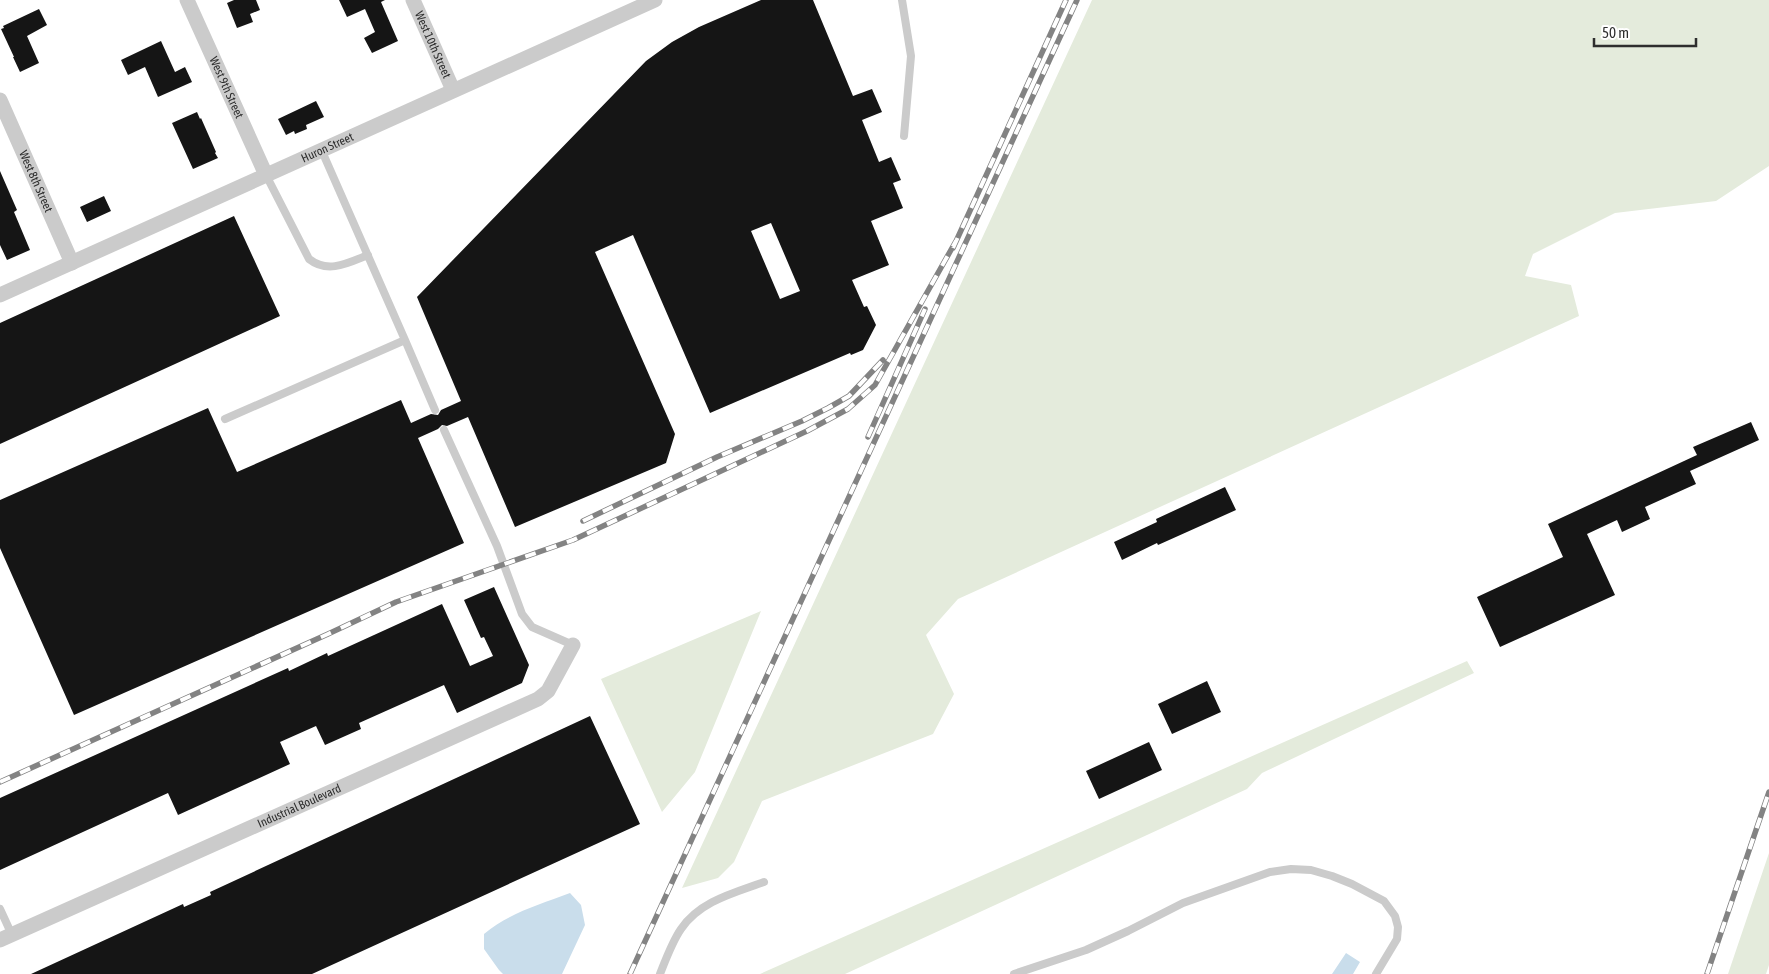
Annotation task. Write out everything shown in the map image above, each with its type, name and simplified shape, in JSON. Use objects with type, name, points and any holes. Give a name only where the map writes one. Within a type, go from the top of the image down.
[{"type":"street","name":"West 9th Street","points":[[187,0],[266,175]]},
{"type":"street","name":"West 10th Street","points":[[413,0],[453,90]]},
{"type":"street","name":"Huron Street","points":[[0,295],[647,2]]},
{"type":"street","name":"West 8th Street","points":[[0,100],[72,262]]},
{"type":"street","name":"Industrial Boulevard","points":[[6,938],[538,699],[548,691],[573,645]]},
{"type":"lane","points":[[902,0],[911,56],[904,136]]},
{"type":"lane","points":[[321,149],[435,410]]},
{"type":"lane","points":[[266,175],[309,259],[317,265],[340,267],[368,255]]},
{"type":"lane","points":[[225,419],[405,340]]},
{"type":"lane","points":[[444,430],[497,546],[522,614],[532,628],[573,645]]},
{"type":"lane","points":[[1014,974],[1086,950],[1183,903],[1270,872],[1291,869],[1311,870],[1332,876],[1384,901],[1395,916],[1398,927],[1397,939],[1376,974]]},
{"type":"lane","points":[[660,974],[680,930],[694,913],[720,898],[764,882]]},
{"type":"lane","points":[[0,909],[6,938]]},
{"type":"green space","points":[[1092,0],[1769,0],[1769,166],[1716,201],[1615,213],[1533,254],[1525,276],[1571,285],[1579,316],[958,599],[926,635],[954,694],[933,734],[762,801],[734,862],[718,878],[682,888]]},
{"type":"green space","points":[[761,611],[695,772],[662,812],[601,679]]},
{"type":"green space","points":[[1467,661],[1474,673],[1262,773],[1247,789],[845,974],[760,974]]},
{"type":"green space","points":[[1769,853],[1769,965],[1766,974],[1728,974]]},
{"type":"water","points":[[570,893],[581,905],[585,925],[562,974],[503,974],[484,949],[484,934],[504,920],[536,905]]},
{"type":"water","points":[[1346,953],[1360,962],[1353,974],[1332,974]]},
{"type":"building","points":[[234,0],[256,0],[260,10],[250,14],[253,22],[237,28],[227,3]]},
{"type":"building","points":[[339,0],[385,0],[381,2],[398,41],[372,53],[364,38],[375,32],[365,9],[347,17]]},
{"type":"building","points":[[761,0],[813,0],[853,96],[872,89],[882,112],[862,120],[879,162],[891,157],[901,180],[893,183],[903,208],[871,221],[889,265],[852,280],[864,307],[867,306],[876,325],[863,350],[851,355],[850,353],[710,413],[633,235],[595,252],[675,434],[666,463],[515,527],[468,417],[447,426],[442,425],[438,429],[418,438],[464,543],[74,715],[0,548],[0,500],[208,408],[237,472],[401,400],[411,423],[431,414],[438,415],[441,410],[461,401],[417,297],[646,61],[672,42],[699,27]],"holes":[[[771,223],[800,291],[780,299],[751,231]]]},
{"type":"building","points":[[39,9],[47,25],[27,36],[39,63],[20,72],[1,29],[4,28],[3,26]]},
{"type":"building","points":[[161,41],[175,72],[185,67],[192,82],[158,97],[145,67],[128,75],[121,60]]},
{"type":"building","points":[[316,101],[324,117],[306,125],[307,129],[295,134],[294,131],[286,135],[278,119]]},
{"type":"building","points":[[197,112],[218,158],[193,169],[172,123]]},
{"type":"building","points":[[0,171],[17,210],[14,212],[30,250],[7,260],[0,245]]},
{"type":"building","points":[[104,196],[111,211],[87,222],[80,207]]},
{"type":"building","points":[[234,216],[280,316],[0,444],[0,323]]},
{"type":"building","points":[[1751,422],[1759,440],[1690,471],[1696,484],[1645,507],[1650,519],[1622,532],[1617,520],[1587,534],[1615,595],[1500,647],[1477,597],[1563,557],[1548,524],[1697,455],[1693,447]]},
{"type":"building","points":[[1225,487],[1236,510],[1158,545],[1157,543],[1122,560],[1114,542],[1157,522],[1156,519]]},
{"type":"building","points":[[494,587],[529,665],[522,683],[457,713],[444,685],[359,723],[361,729],[325,745],[316,726],[280,742],[290,764],[178,815],[168,793],[0,870],[0,798],[288,668],[289,671],[327,653],[328,656],[442,604],[470,666],[493,656],[484,637],[481,638],[464,600]]},
{"type":"building","points":[[1207,681],[1221,712],[1172,734],[1158,704]]},
{"type":"building","points":[[590,716],[640,824],[312,974],[31,974],[183,904],[184,907],[211,895],[210,892]]},
{"type":"building","points":[[1149,742],[1162,770],[1099,799],[1086,771]]},
{"type":"railway","points":[[953,248],[1066,0]]},
{"type":"railway","points":[[630,974],[1077,0]]},
{"type":"railway","points":[[0,782],[396,602],[573,540],[807,431],[848,409],[875,385],[956,241]]},
{"type":"railway","points":[[868,437],[925,309]]},
{"type":"railway","points":[[583,521],[717,457],[828,408],[849,396],[883,360]]},
{"type":"railway","points":[[1707,974],[1769,792]]}]
